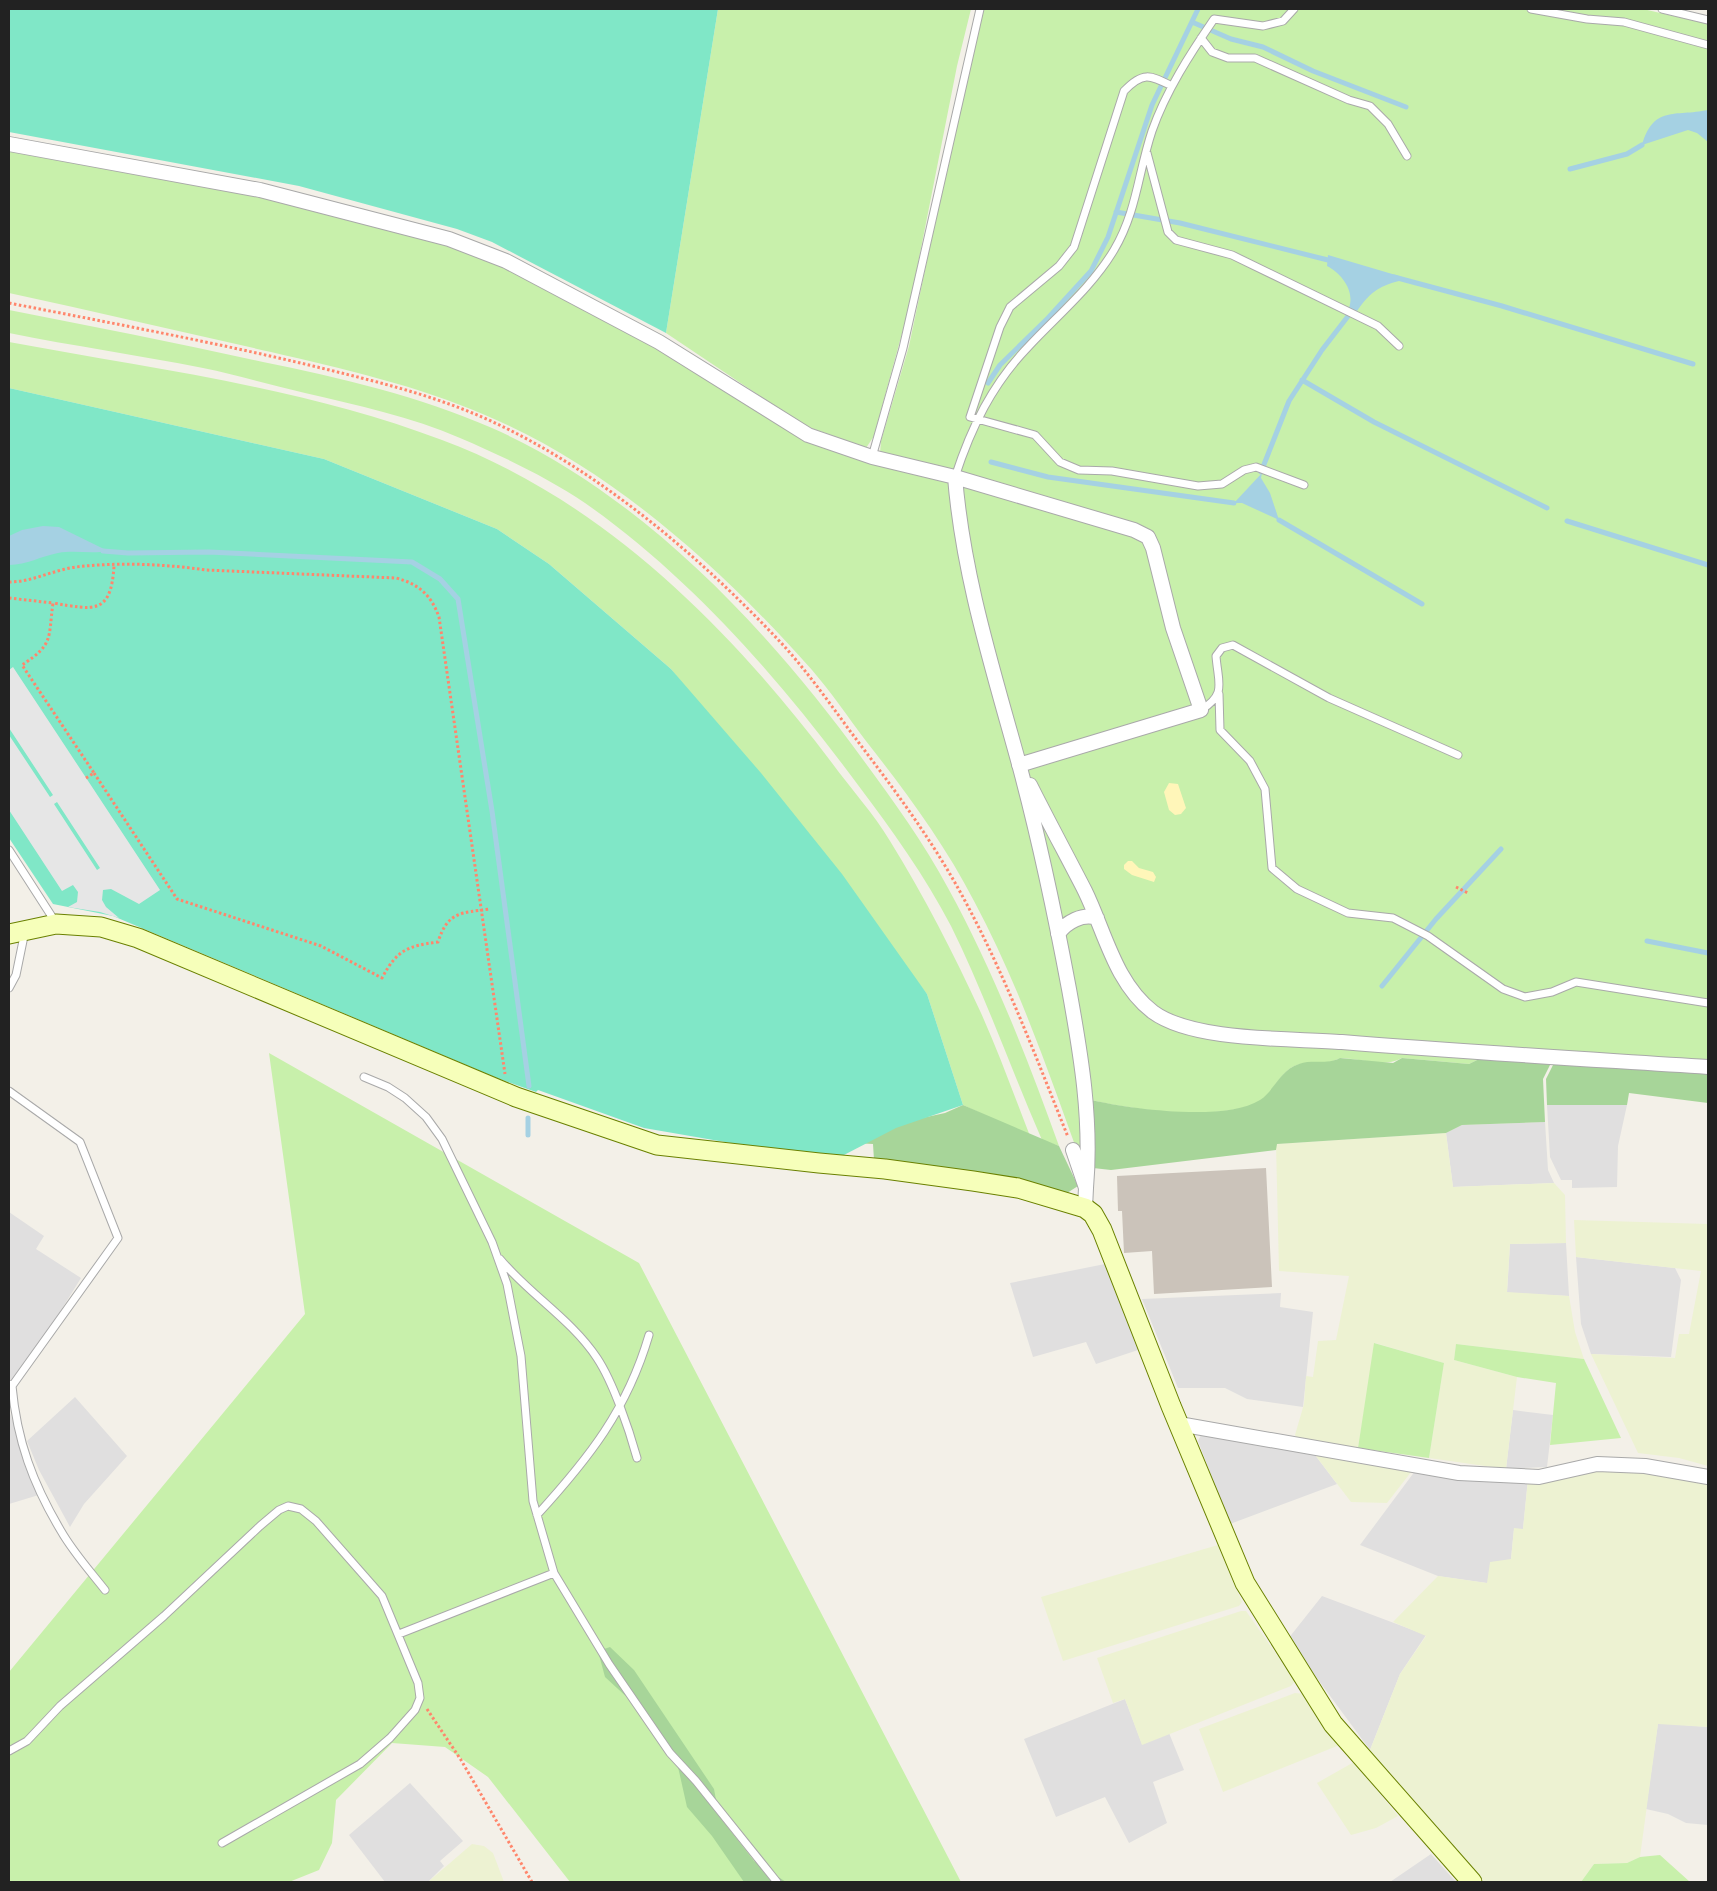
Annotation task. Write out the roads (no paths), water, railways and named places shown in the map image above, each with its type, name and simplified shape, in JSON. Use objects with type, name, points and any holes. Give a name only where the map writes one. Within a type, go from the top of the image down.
[{"type":"street","points":[[9,144],[260,190],[448,239],[506,261],[659,342],[808,435],[872,457],[955,477],[1134,530],[1148,537],[1153,548],[1173,628],[1200,710],[1019,765]]},
{"type":"street","points":[[955,477],[960,522],[974,599],[1019,765],[1058,934],[1085,1086],[1090,1151],[1085,1208]]},
{"type":"street","points":[[1019,765],[1097,918],[1117,967],[1152,1011],[1165,1018],[1196,1031],[1500,1055],[1708,1067]]},
{"type":"street","points":[[1058,934],[1066,924],[1085,916],[1097,918]]},
{"type":"street","points":[[17,933],[56,924],[101,927],[138,938],[508,1094],[657,1145],[819,1164],[886,1169],[991,1184],[1018,1188],[1085,1208],[1093,1214],[1102,1230],[1245,1583],[1333,1724],[1472,1882]]},
{"type":"street","points":[[1073,1150],[1086,1188]]},
{"type":"street","points":[[1179,1424],[1459,1473],[1538,1477],[1596,1464],[1645,1466],[1708,1477]]},
{"type":"lane","points":[[872,457],[903,348],[980,9]]},
{"type":"lane","points":[[955,477],[966,442],[1000,380],[1029,346],[1050,327],[1102,269],[1134,209],[1152,133],[1170,86],[1214,19],[1262,26],[1282,21],[1294,9]]},
{"type":"lane","points":[[1530,9],[1587,19],[1624,22],[1708,45]]},
{"type":"lane","points":[[1662,9],[1708,20]]},
{"type":"lane","points":[[1203,37],[1212,52],[1228,58],[1255,58],[1348,100],[1370,106],[1388,124],[1407,156]]},
{"type":"lane","points":[[1170,86],[1157,78],[1144,76],[1135,79],[1124,91],[1074,247],[1059,266],[1010,307],[1000,327],[970,417],[1035,435],[1060,462],[1079,470],[1112,471],[1198,486],[1222,484],[1244,470],[1256,467],[1304,486]]},
{"type":"lane","points":[[1147,153],[1167,228],[1176,240],[1232,255],[1378,326],[1399,346]]},
{"type":"lane","points":[[1458,755],[1329,698],[1233,645],[1222,648],[1216,656],[1220,730],[1250,761],[1265,789],[1272,868],[1297,889],[1348,912],[1393,918],[1428,936],[1503,989],[1525,997],[1552,992],[1576,982],[1708,1003]]},
{"type":"lane","points":[[1200,710],[1214,702],[1219,694]]},
{"type":"lane","points":[[9,850],[56,924]]},
{"type":"lane","points":[[9,988],[16,975],[17,933]]},
{"type":"lane","points":[[364,1077],[388,1087],[405,1098],[426,1117],[442,1139],[496,1255],[506,1284],[521,1356],[534,1501],[554,1573],[590,1634],[662,1741],[777,1882]]},
{"type":"lane","points":[[9,1091],[80,1142],[118,1238],[10,1385],[15,1422],[33,1479],[61,1533],[105,1590]]},
{"type":"lane","points":[[496,1255],[514,1276],[588,1347],[598,1359],[620,1408],[637,1458]]},
{"type":"lane","points":[[537,1515],[584,1461],[620,1408],[636,1375],[649,1335]]},
{"type":"lane","points":[[9,1751],[27,1741],[60,1706],[164,1616],[260,1526],[288,1506],[301,1509],[316,1521],[382,1596],[418,1683],[420,1698],[414,1710],[390,1738],[360,1764],[222,1843]]},
{"type":"lane","points":[[399,1634],[554,1573]]},
{"type":"water","points":[[1708,110],[1708,142],[1697,133],[1688,130],[1642,145],[1647,132],[1659,118],[1667,115]]},
{"type":"water","points":[[1328,255],[1399,276],[1399,281],[1385,285],[1375,292],[1357,311],[1349,308],[1349,289],[1342,278],[1327,266]]},
{"type":"water","points":[[1262,473],[1261,478],[1270,493],[1279,520],[1242,503],[1234,503]]},
{"type":"water","points":[[43,526],[59,527],[108,551],[58,553],[22,564],[9,565],[9,536],[22,530]]},
{"type":"waterway","points":[[988,383],[1000,365],[1048,318],[1091,271],[1108,237],[1152,105],[1198,9]]},
{"type":"waterway","points":[[1192,22],[1231,39],[1263,47],[1313,71],[1406,107]]},
{"type":"waterway","points":[[1570,169],[1627,154],[1642,145]]},
{"type":"waterway","points":[[1116,212],[1180,223],[1332,261]]},
{"type":"waterway","points":[[1394,277],[1502,306],[1693,364]]},
{"type":"waterway","points":[[1261,472],[1289,401],[1322,350],[1352,311]]},
{"type":"waterway","points":[[1302,380],[1374,422],[1547,508]]},
{"type":"waterway","points":[[991,462],[1048,477],[1234,503]]},
{"type":"waterway","points":[[1279,520],[1422,604]]},
{"type":"waterway","points":[[1567,521],[1708,565]]},
{"type":"waterway","points":[[103,551],[128,553],[209,552],[412,562],[440,579],[458,599],[492,811],[529,1086]]},
{"type":"waterway","points":[[1382,986],[1436,919],[1501,849]]},
{"type":"waterway","points":[[1647,941],[1708,953]]},
{"type":"waterway","points":[[528,1118],[528,1135]]}]
